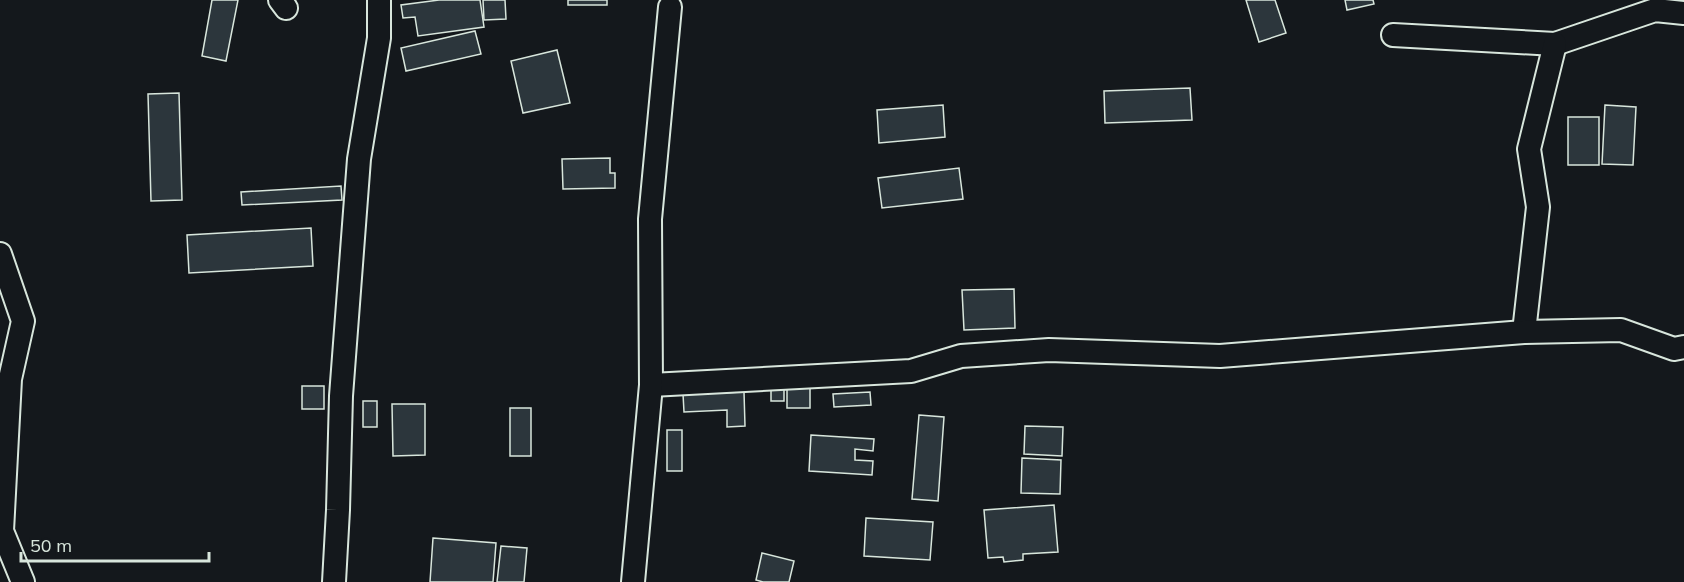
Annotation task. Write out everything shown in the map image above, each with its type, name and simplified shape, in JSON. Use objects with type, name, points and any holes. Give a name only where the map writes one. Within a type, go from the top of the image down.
[{"type":"street","points":[[334,582],[342,384],[360,159],[379,38],[379,0]]},
{"type":"street","points":[[633,582],[651,385],[650,219],[670,7]]},
{"type":"street","points":[[1393,35],[1555,44],[1655,10],[1684,13]]},
{"type":"street","points":[[1524,332],[1538,207],[1529,148],[1555,44]]},
{"type":"street","points":[[0,254],[23,321],[10,379],[2,531],[23,582]]},
{"type":"street","points":[[651,385],[911,371],[961,356],[1049,350],[1220,356],[1524,332],[1622,330],[1674,349],[1684,347]]},
{"type":"building","points":[[212,0],[238,0],[226,61],[202,56]]},
{"type":"building","points":[[439,0],[480,0],[484,27],[418,36],[415,17],[403,18],[401,5]]},
{"type":"building","points":[[483,0],[505,0],[506,19],[484,20]]},
{"type":"building","points":[[568,0],[607,0],[607,5],[568,5]]},
{"type":"building","points":[[1246,0],[1275,0],[1286,33],[1259,42]]},
{"type":"building","points":[[1345,0],[1373,0],[1374,4],[1347,10]]},
{"type":"building","points":[[475,31],[481,54],[406,71],[401,48]]},
{"type":"building","points":[[557,50],[570,103],[523,113],[511,61]]},
{"type":"building","points":[[1190,88],[1192,120],[1105,123],[1104,91]]},
{"type":"building","points":[[179,93],[182,200],[151,201],[148,94]]},
{"type":"building","points":[[943,105],[945,137],[879,143],[877,110]]},
{"type":"building","points":[[1605,105],[1636,107],[1633,165],[1602,164]]},
{"type":"building","points":[[1568,117],[1599,117],[1599,165],[1568,165]]},
{"type":"building","points":[[610,158],[610,173],[615,173],[615,188],[563,189],[562,159]]},
{"type":"building","points":[[959,168],[963,199],[882,208],[878,178]]},
{"type":"building","points":[[341,186],[342,200],[242,205],[241,192]]},
{"type":"building","points":[[311,228],[313,266],[189,273],[187,235]]},
{"type":"building","points":[[1014,289],[1015,328],[964,330],[962,290]]},
{"type":"building","points":[[302,386],[324,386],[324,409],[302,409]]},
{"type":"building","points":[[787,386],[810,386],[810,408],[787,408]]},
{"type":"building","points":[[771,389],[784,389],[784,401],[771,401]]},
{"type":"building","points":[[744,392],[745,426],[727,427],[727,410],[684,412],[683,394]]},
{"type":"building","points":[[870,392],[871,405],[834,407],[833,394]]},
{"type":"building","points":[[363,401],[377,401],[377,427],[363,427]]},
{"type":"building","points":[[392,404],[425,404],[425,455],[393,456]]},
{"type":"building","points":[[510,408],[531,408],[531,456],[510,456]]},
{"type":"building","points":[[919,415],[944,417],[938,501],[912,499]]},
{"type":"building","points":[[1025,426],[1063,427],[1062,456],[1024,454]]},
{"type":"building","points":[[667,430],[682,430],[682,471],[667,471]]},
{"type":"building","points":[[811,435],[874,439],[873,451],[855,449],[855,460],[873,461],[872,475],[809,471]]},
{"type":"building","points":[[1022,458],[1061,460],[1060,494],[1021,493]]},
{"type":"building","points":[[1054,505],[1058,552],[1023,554],[1023,560],[1004,562],[1003,557],[988,558],[984,510]]},
{"type":"building","points":[[866,518],[933,522],[930,560],[864,556]]},
{"type":"building","points":[[433,538],[496,543],[493,582],[430,582]]},
{"type":"building","points":[[501,546],[527,548],[524,582],[497,582]]},
{"type":"building","points":[[762,553],[794,561],[789,582],[756,580]]}]
